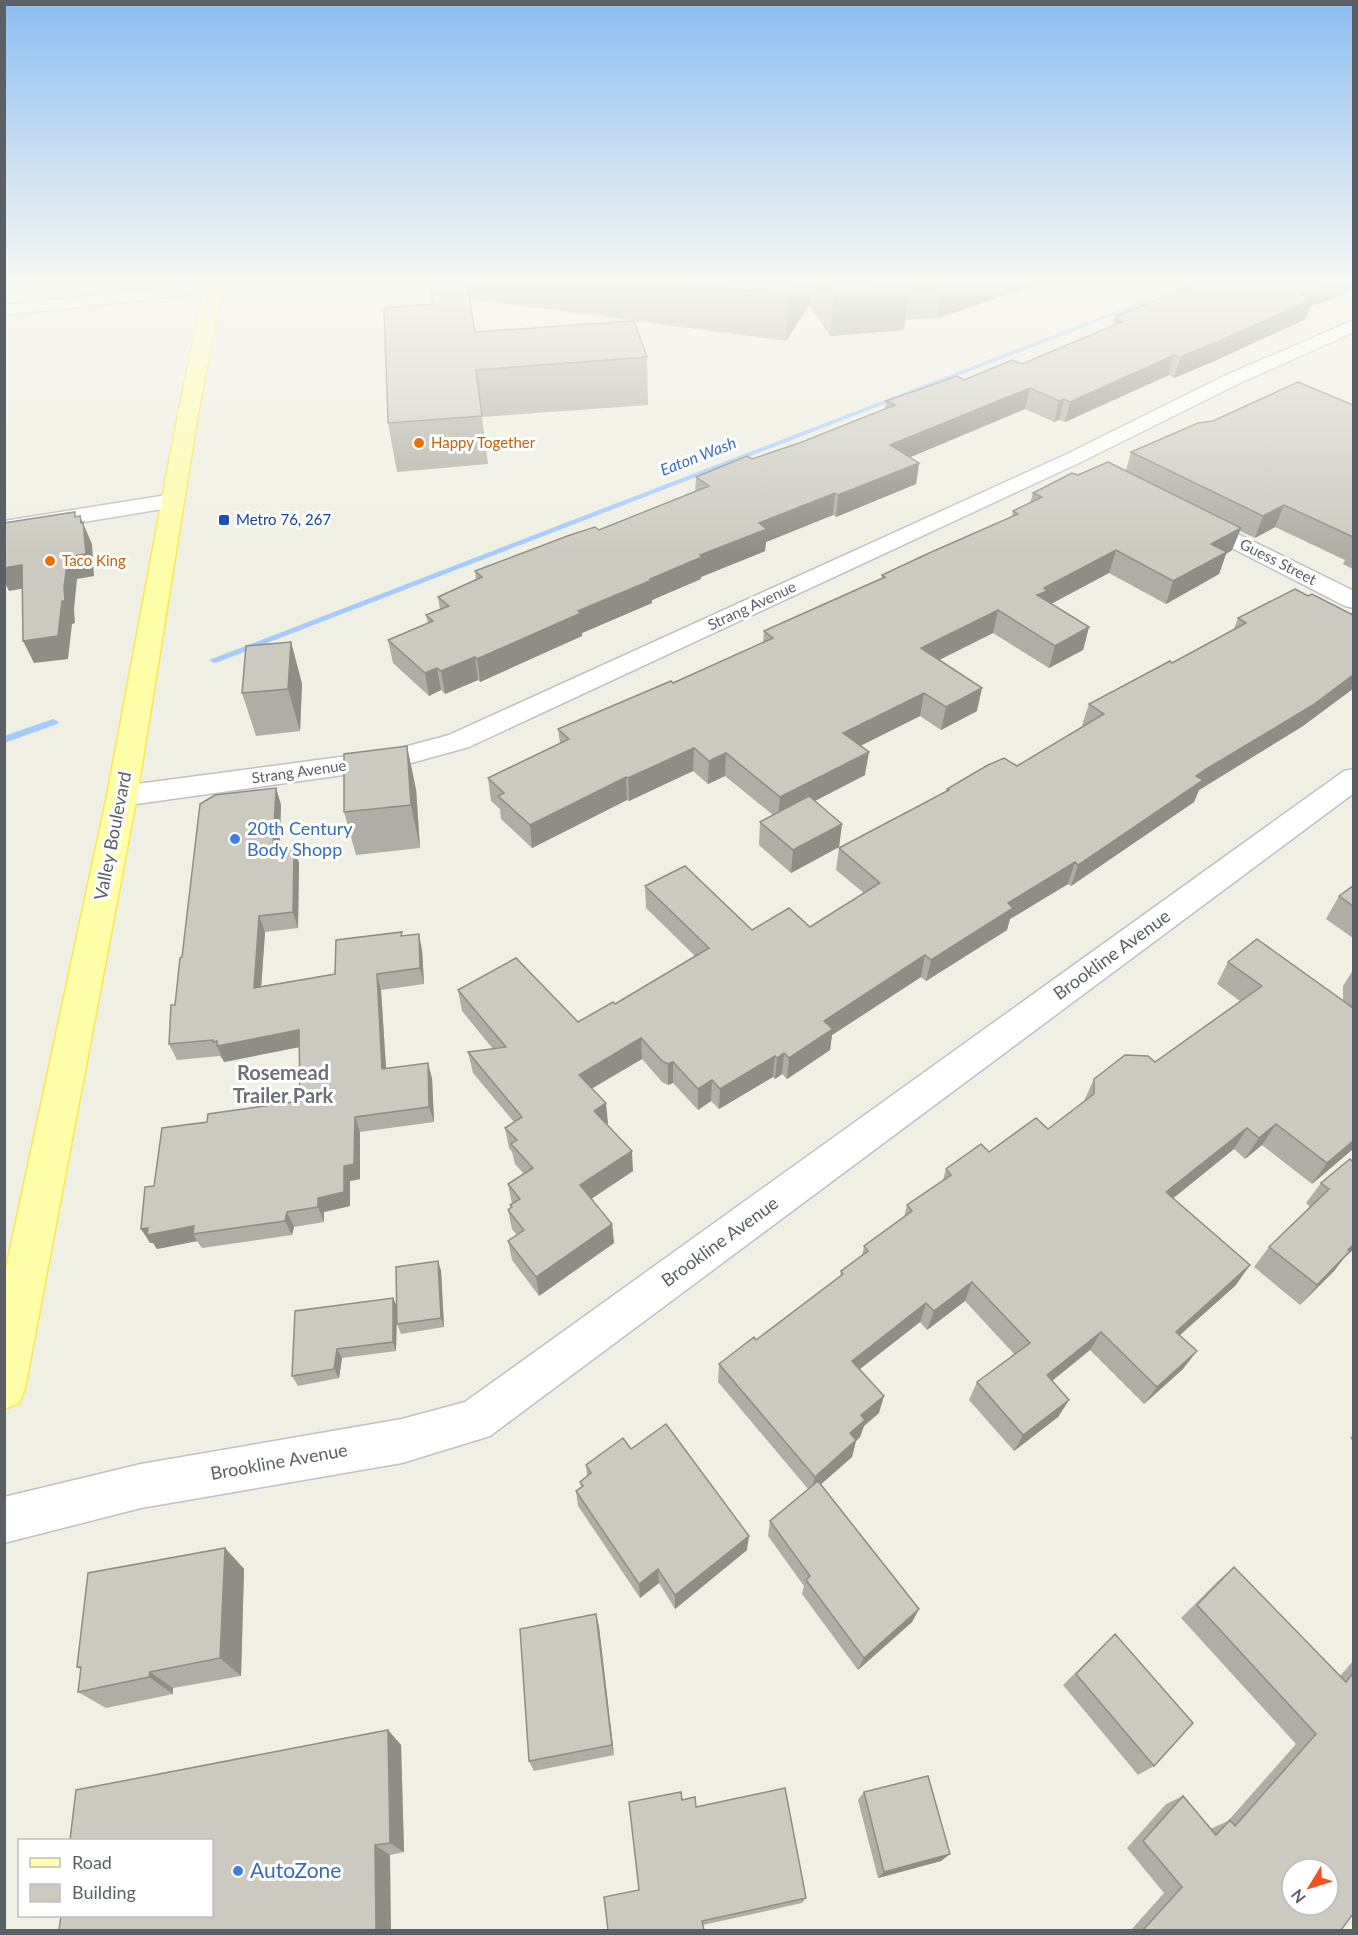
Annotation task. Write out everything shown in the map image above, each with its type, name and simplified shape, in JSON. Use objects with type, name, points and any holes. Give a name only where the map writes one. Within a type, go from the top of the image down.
[{"type":"main road","name":"Valley Boulevard","points":[[4,1388],[122,796],[197,373]]},
{"type":"street","name":"Strang Avenue","points":[[122,796],[393,759],[459,741],[1074,458],[1247,373]]},
{"type":"street","points":[[1074,458],[1096,469]]},
{"type":"street","points":[[4,528],[173,501]]},
{"type":"street","name":"Guess Street","points":[[1177,511],[1353,601]]},
{"type":"street","name":"Brookline Avenue","points":[[4,1520],[141,1486],[402,1440],[475,1421],[1353,778]]},
{"type":"building","points":[[386,373],[476,373],[482,416],[388,423]]},
{"type":"building","points":[[980,373],[1134,373],[1070,402],[1064,399],[1059,401],[1030,388],[890,445],[919,463],[759,523],[767,529],[700,555],[702,557],[578,611],[581,613],[477,659],[475,657],[441,671],[437,668],[425,673],[388,640],[433,621],[426,615],[449,606],[438,597],[482,577],[475,571],[570,535],[595,527],[599,530],[709,486],[696,477],[747,456],[752,459],[802,442],[895,405],[886,401],[957,376],[964,380]]},
{"type":"building","points":[[1298,382],[1353,405],[1353,537],[1284,505],[1263,516],[1131,452],[1198,423],[1213,421]]},
{"type":"building","points":[[1108,462],[1241,528],[1211,544],[1227,552],[1173,581],[1116,550],[1044,588],[1047,591],[1037,595],[1089,627],[1055,646],[998,610],[921,648],[982,688],[946,707],[924,693],[843,733],[869,752],[780,797],[726,753],[709,761],[694,748],[626,777],[530,825],[498,796],[504,793],[488,778],[569,739],[558,729],[671,681],[673,683],[773,638],[764,631],[1018,514],[1013,511],[1042,497],[1033,493],[1072,473],[1078,475]]},
{"type":"building","points":[[75,512],[75,517],[80,516],[81,523],[83,522],[86,554],[68,557],[64,587],[65,601],[62,601],[58,636],[23,641],[22,565],[4,568],[4,523]]},
{"type":"building","points":[[1295,589],[1308,596],[1312,594],[1353,615],[1353,675],[1313,705],[1196,776],[1203,780],[1078,865],[1075,862],[1008,903],[1013,908],[931,960],[925,955],[824,1021],[833,1029],[789,1058],[784,1053],[777,1058],[775,1056],[720,1089],[712,1080],[698,1089],[673,1062],[668,1064],[662,1061],[641,1038],[579,1075],[606,1103],[594,1111],[632,1151],[580,1185],[612,1224],[536,1277],[508,1241],[524,1230],[508,1210],[512,1207],[510,1205],[520,1199],[508,1184],[533,1168],[511,1144],[517,1140],[505,1128],[522,1117],[468,1052],[506,1047],[458,990],[516,958],[578,1022],[613,1002],[615,1004],[709,948],[645,886],[685,866],[752,930],[789,908],[810,927],[880,883],[839,848],[949,790],[947,789],[988,765],[1004,758],[1017,766],[1104,714],[1089,704],[1246,623],[1238,618]]},
{"type":"building","points":[[291,642],[288,689],[242,693],[246,646]]},
{"type":"building","points":[[407,746],[411,805],[344,812],[344,754]]},
{"type":"building","points":[[276,788],[273,849],[294,846],[293,912],[259,916],[254,988],[335,974],[336,940],[402,932],[401,936],[419,934],[420,968],[377,974],[382,1069],[428,1063],[429,1107],[355,1117],[354,1164],[344,1166],[344,1192],[318,1198],[318,1207],[287,1212],[285,1221],[193,1234],[194,1226],[147,1235],[148,1228],[141,1229],[145,1187],[154,1186],[162,1128],[207,1122],[208,1114],[300,1101],[299,1030],[217,1046],[217,1041],[213,1042],[213,1040],[169,1044],[171,1005],[175,1005],[180,958],[182,957],[200,804],[215,795]]},
{"type":"building","points":[[809,796],[842,824],[793,850],[760,822]]},
{"type":"building","points":[[1353,886],[1353,906],[1339,896]]},
{"type":"building","points":[[1257,939],[1353,1008],[1353,1141],[1327,1163],[1276,1124],[1259,1138],[1247,1128],[1166,1192],[1250,1265],[1176,1332],[1197,1351],[1157,1387],[1101,1332],[1047,1375],[1069,1400],[1023,1435],[977,1382],[1030,1343],[972,1282],[934,1311],[926,1303],[852,1361],[884,1396],[861,1415],[865,1420],[850,1433],[856,1440],[815,1477],[719,1364],[754,1337],[756,1340],[843,1274],[841,1271],[868,1251],[864,1246],[912,1211],[907,1205],[951,1175],[946,1169],[981,1144],[989,1152],[1036,1118],[1048,1129],[1094,1094],[1094,1079],[1125,1055],[1148,1056],[1155,1062],[1262,986],[1228,962]]},
{"type":"building","points":[[1350,1159],[1353,1162],[1353,1245],[1317,1285],[1269,1247],[1329,1189],[1321,1183]]},
{"type":"building","points":[[438,1261],[441,1318],[397,1324],[396,1267]]},
{"type":"building","points":[[393,1298],[393,1342],[337,1349],[334,1369],[292,1376],[295,1311]]},
{"type":"building","points":[[666,1424],[749,1536],[675,1595],[658,1569],[639,1584],[576,1491],[583,1486],[580,1482],[591,1473],[586,1465],[623,1438],[631,1449]]},
{"type":"building","points":[[818,1481],[919,1609],[864,1658],[806,1580],[810,1576],[770,1521]]},
{"type":"building","points":[[225,1548],[220,1658],[150,1672],[149,1677],[78,1692],[81,1667],[77,1667],[88,1573]]},
{"type":"building","points":[[1234,1567],[1346,1682],[1353,1673],[1353,1914],[1341,1930],[1143,1930],[1182,1887],[1143,1841],[1183,1796],[1216,1835],[1230,1820],[1235,1826],[1316,1734],[1197,1605]]},
{"type":"building","points":[[596,1614],[612,1745],[529,1761],[520,1629]]},
{"type":"building","points":[[1115,1634],[1193,1723],[1154,1766],[1076,1674]]},
{"type":"building","points":[[388,1730],[390,1843],[375,1845],[376,1930],[59,1930],[61,1917],[213,1917],[213,1839],[70,1839],[76,1790]]},
{"type":"building","points":[[928,1776],[950,1854],[884,1872],[864,1792]]},
{"type":"building","points":[[785,1788],[806,1898],[702,1921],[704,1930],[608,1930],[604,1897],[639,1890],[629,1802],[681,1792],[682,1800],[695,1797],[696,1807]]},
{"type":"waterway","name":"Eaton Wash","points":[[214,660],[959,373]]},
{"type":"waterway","name":"Eaton Wash","points":[[4,740],[53,722]]},
{"type":"place","name":"Happy Together","points":[[419,443]]},
{"type":"place","name":"Metro 76, 267","points":[[224,520]]},
{"type":"place","name":"Taco King","points":[[50,561]]},
{"type":"place","name":"20th Century Body Shopp","points":[[235,839]]},
{"type":"place","name":"AutoZone","points":[[238,1871]]},
{"type":"district","name":"Rosemead Trailer Park","points":[[283,1084]]}]
